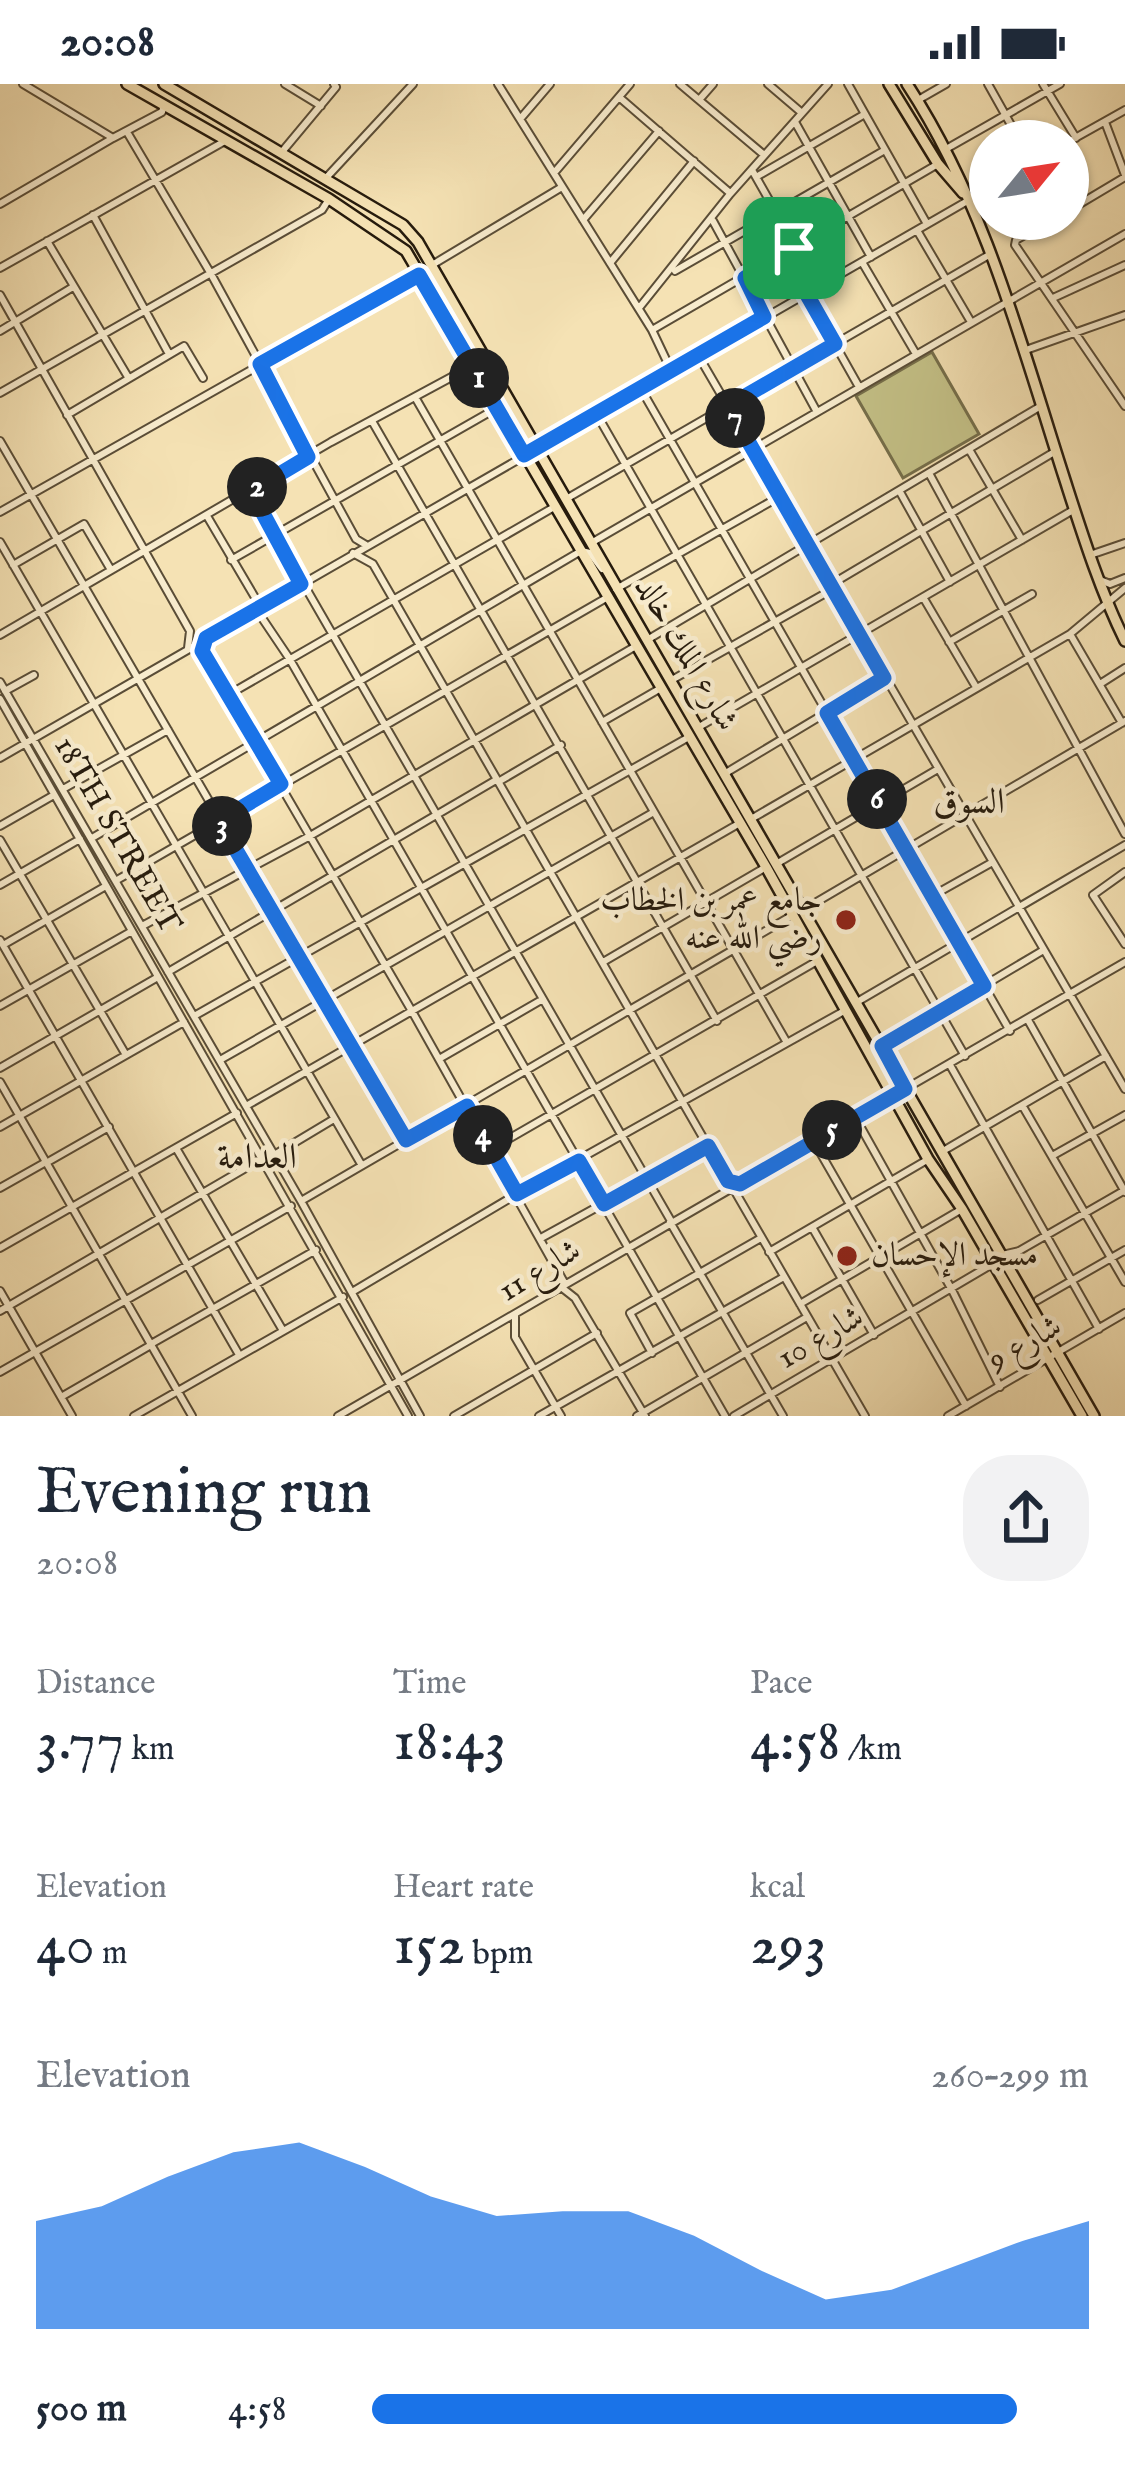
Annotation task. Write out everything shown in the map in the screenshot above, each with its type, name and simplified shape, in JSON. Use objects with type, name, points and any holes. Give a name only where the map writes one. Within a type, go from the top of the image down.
[{"type":"main road","name":"شارع الملك خالد","points":[[128,84],[329,199],[406,251],[524,455],[561,503]]},
{"type":"main road","points":[[890,84],[938,164],[969,198]]},
{"type":"main road","points":[[907,84],[969,197]]},
{"type":"main road","name":"شارع الملك خالد","points":[[170,86],[403,225],[432,266],[537,447],[561,503],[852,1006],[892,1095],[928,1159],[997,1259]]},
{"type":"main road","points":[[987,240],[1106,604],[1125,641]]},
{"type":"main road","name":"شارع الملك خالد","points":[[693,732],[724,774],[745,821]]},
{"type":"main road","name":"شارع الملك خالد","points":[[798,912],[819,960],[882,1046],[1053,1356]]},
{"type":"main road","points":[[892,1095],[905,1089]]},
{"type":"main road","points":[[1053,1356],[1082,1416]]},
{"type":"main road","points":[[1053,1356],[1094,1416]]},
{"type":"street","points":[[23,84],[113,138]]},
{"type":"street","points":[[285,84],[321,106]]},
{"type":"street","points":[[398,84],[405,93]]},
{"type":"street","points":[[326,179],[413,84]]},
{"type":"street","points":[[498,84],[652,330],[671,370]]},
{"type":"street","points":[[520,119],[550,84]]},
{"type":"street","points":[[554,173],[630,84]]},
{"type":"street","points":[[680,84],[764,154]]},
{"type":"street","points":[[699,100],[712,84]]},
{"type":"street","points":[[768,84],[803,113]]},
{"type":"street","points":[[754,174],[764,154],[827,84]]},
{"type":"street","points":[[848,84],[927,224]]},
{"type":"street","points":[[918,100],[946,84]]},
{"type":"street","points":[[988,84],[1007,120]]},
{"type":"street","points":[[946,149],[1045,88],[1060,84]]},
{"type":"street","points":[[281,153],[336,85]]},
{"type":"street","points":[[1045,88],[1062,120]]},
{"type":"street","points":[[619,97],[730,194]]},
{"type":"street","points":[[0,203],[161,112],[164,106]]},
{"type":"street","points":[[1089,130],[1125,110]]},
{"type":"street","points":[[638,308],[730,194],[754,174],[865,114]]},
{"type":"street","points":[[1089,198],[1125,176],[1105,121]]},
{"type":"street","points":[[796,122],[871,257]]},
{"type":"street","points":[[583,220],[659,131]]},
{"type":"street","points":[[127,132],[211,274],[308,457],[356,539],[366,545]]},
{"type":"street","points":[[0,268],[225,141]]},
{"type":"street","points":[[667,275],[885,150]]},
{"type":"street","points":[[610,263],[694,161]]},
{"type":"street","points":[[652,330],[938,164]]},
{"type":"street","points":[[754,174],[818,286]]},
{"type":"street","points":[[432,266],[562,187]]},
{"type":"street","points":[[0,393],[322,210],[329,199]]},
{"type":"street","name":"18TH STREET","points":[[420,1416],[33,738],[969,200]]},
{"type":"street","points":[[93,215],[169,355]]},
{"type":"street","points":[[712,220],[817,412]]},
{"type":"street","points":[[917,230],[971,322]]},
{"type":"street","points":[[92,838],[1125,234]]},
{"type":"street","points":[[1016,240],[1125,406]]},
{"type":"street","points":[[47,241],[129,378]]},
{"type":"street","points":[[227,695],[992,253]]},
{"type":"street","points":[[862,262],[916,354]]},
{"type":"street","points":[[1053,298],[1125,266]]},
{"type":"street","points":[[0,512],[419,275]]},
{"type":"street","points":[[0,332],[73,287]]},
{"type":"street","points":[[806,293],[859,387]]},
{"type":"street","points":[[0,295],[190,632],[188,648]]},
{"type":"street","points":[[1023,351],[1125,314]]},
{"type":"street","points":[[67,415],[184,346],[203,378]]},
{"type":"street","points":[[698,355],[1125,1089]]},
{"type":"street","points":[[0,635],[472,366]]},
{"type":"street","points":[[640,388],[1010,1030]]},
{"type":"street","points":[[415,397],[786,1041]]},
{"type":"street","points":[[0,1006],[310,836],[1041,406]]},
{"type":"street","points":[[231,560],[497,408]]},
{"type":"street","points":[[596,413],[965,1056]]},
{"type":"street","points":[[372,421],[717,1021]]},
{"type":"street","points":[[0,441],[406,1140]]},
{"type":"street","points":[[970,451],[1022,540]]},
{"type":"street","points":[[602,722],[1056,451]]},
{"type":"street","points":[[930,475],[1125,834]]},
{"type":"street","points":[[251,491],[783,1416]]},
{"type":"street","points":[[900,492],[950,582]]},
{"type":"street","points":[[116,881],[779,497]]},
{"type":"street","points":[[194,1016],[630,771],[1075,509]]},
{"type":"street","points":[[207,516],[679,1337],[729,1416]]},
{"type":"street","points":[[13,565],[84,524],[112,571]]},
{"type":"street","points":[[0,542],[361,1164]]},
{"type":"street","points":[[1090,555],[1125,543]]},
{"type":"street","points":[[353,553],[373,564],[728,1181],[737,1186],[761,1238],[865,1416]]},
{"type":"street","points":[[1098,579],[1110,584],[1125,578]]},
{"type":"street","points":[[246,1106],[1028,659],[1070,634],[1125,588]]},
{"type":"street","points":[[949,642],[1031,594]]},
{"type":"street","points":[[923,597],[977,689]]},
{"type":"street","points":[[301,1201],[1124,722],[1070,634]]},
{"type":"street","points":[[206,638],[202,651],[467,1106],[563,1286],[597,1333],[642,1415],[808,1317]]},
{"type":"street","points":[[1100,684],[1125,668]]},
{"type":"street","points":[[3,695],[34,675]]},
{"type":"street","points":[[724,774],[884,678]]},
{"type":"street","points":[[0,682],[24,743],[408,1416]]},
{"type":"street","points":[[0,758],[33,738],[3,695]]},
{"type":"street","points":[[63,789],[168,730]]},
{"type":"street","points":[[168,972],[561,745]]},
{"type":"street","points":[[603,963],[938,769]]},
{"type":"street","points":[[0,826],[54,795]]},
{"type":"street","points":[[220,1060],[654,812]]},
{"type":"street","points":[[0,885],[80,839]]},
{"type":"street","points":[[0,840],[126,1055]]},
{"type":"street","points":[[352,1292],[1125,844]]},
{"type":"street","points":[[932,896],[992,863]]},
{"type":"street","points":[[1125,872],[1093,895],[1125,944]]},
{"type":"street","points":[[107,885],[1,944],[238,1353]]},
{"type":"street","points":[[882,1046],[1042,951]]},
{"type":"street","points":[[491,1149],[819,960]]},
{"type":"street","points":[[905,1089],[1125,962]]},
{"type":"street","points":[[0,1068],[159,977]]},
{"type":"street","points":[[439,1059],[542,1000]]},
{"type":"street","points":[[1028,1020],[1125,1191]]},
{"type":"street","points":[[0,1127],[185,1022]]},
{"type":"street","points":[[940,1153],[1106,1057]]},
{"type":"street","points":[[950,1065],[1099,1329]]},
{"type":"street","points":[[0,1082],[192,1416]]},
{"type":"street","name":"شارع 11","points":[[338,1416],[892,1095]]},
{"type":"street","points":[[1022,1105],[1125,1282]]},
{"type":"street","points":[[0,1248],[237,1112]]},
{"type":"street","points":[[1052,1156],[1125,1115]]},
{"type":"street","points":[[855,1117],[952,1290],[1000,1387]]},
{"type":"street","points":[[274,1155],[334,1119]]},
{"type":"street","points":[[0,1188],[109,1127]]},
{"type":"street","points":[[813,1140],[966,1406]]},
{"type":"street","points":[[541,1238],[708,1146]]},
{"type":"street","points":[[176,1148],[282,1330]]},
{"type":"street","points":[[0,1311],[263,1158]]},
{"type":"street","points":[[769,1252],[928,1159]]},
{"type":"street","name":"شارع 10","points":[[729,1416],[874,1336],[997,1259],[1125,1191]]},
{"type":"street","points":[[0,1372],[291,1206]]},
{"type":"street","points":[[800,1304],[962,1209]]},
{"type":"street","points":[[812,1227],[874,1336]]},
{"type":"street","points":[[652,1352],[629,1313],[761,1238]]},
{"type":"street","points":[[61,1397],[316,1250]]},
{"type":"street","points":[[1038,1300],[1125,1250]]},
{"type":"street","points":[[539,1416],[784,1277]]},
{"type":"street","points":[[0,1291],[72,1416]]},
{"type":"street","points":[[134,1416],[343,1297]]},
{"type":"street","name":"شارع 9","points":[[948,1416],[1125,1313]]},
{"type":"street","points":[[515,1314],[513,1332],[561,1416]]},
{"type":"street","points":[[454,1416],[597,1333]]},
{"type":"shaded area","points":[[932,352],[979,434],[903,478],[856,396]]},
{"type":"place","name":"جامع عمر بن الخطاب رضي الله عنه","points":[[846,920]]},
{"type":"place","name":"مسجد الإحسان","points":[[847,1256]]},
{"type":"district","name":"السوق","points":[[969,803]]},
{"type":"district","name":"العدامة","points":[[257,1158]]},
{"type":"route","points":[[794,248],[818,286],[806,293],[835,344],[728,406],[884,678],[827,713],[984,986],[882,1046],[905,1089],[740,1184],[728,1181],[708,1146],[604,1204],[579,1161],[517,1194],[467,1106],[406,1140],[219,821],[281,784],[202,651],[206,638],[301,584],[251,491],[308,457],[260,364],[419,275],[524,455],[764,317],[745,278],[794,248]]}]
